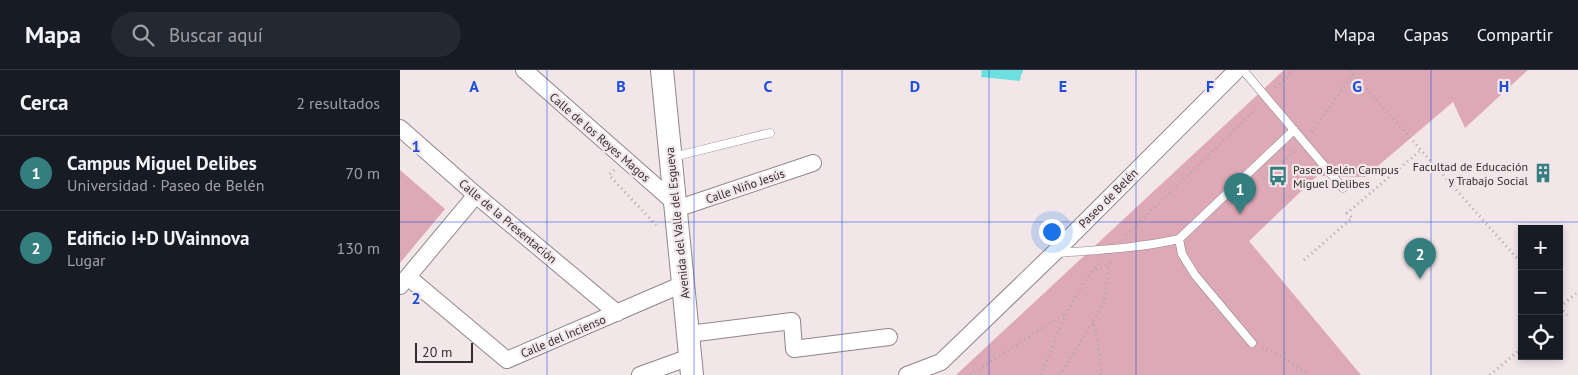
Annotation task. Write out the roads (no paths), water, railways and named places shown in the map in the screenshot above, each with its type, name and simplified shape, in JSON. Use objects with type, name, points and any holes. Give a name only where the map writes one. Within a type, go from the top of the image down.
[{"type":"street","name":"Calle de los Reyes Magos","points":[[524,70],[676,206]]},
{"type":"street","name":"Avenida del Valle del Esgueva","points":[[662,70],[691,366]]},
{"type":"street","name":"Paseo de Belén","points":[[907,375],[941,362],[1237,70]]},
{"type":"street","name":"Calle de la Presentación","points":[[400,128],[476,195],[617,313]]},
{"type":"street","name":"Calle Niño Jesús","points":[[676,206],[814,163]]},
{"type":"street","points":[[404,281],[476,195]]},
{"type":"street","name":"Calle del Incienso","points":[[404,281],[507,360],[683,284]]},
{"type":"street","points":[[688,334],[792,320],[794,349],[889,337]]},
{"type":"street","points":[[640,375],[691,366]]},
{"type":"lane","points":[[1243,70],[1342,188]]},
{"type":"lane","points":[[1052,254],[1163,243],[1179,239],[1294,130]]},
{"type":"lane","points":[[671,157],[770,133]]},
{"type":"lane","points":[[1179,239],[1182,254],[1195,275],[1252,343]]},
{"type":"water","points":[[980,70],[1023,70],[1023,72],[1020,81],[981,77],[982,71]]},
{"type":"place","name":"Facultad de Educación y Trabajo Social","points":[[1543,173]]},
{"type":"place","name":"Paseo Belén Campus Miguel Delibes","points":[[1278,176]]},
{"type":"place","name":"Campus Miguel Delibes","points":[[1240,214]]},
{"type":"place","name":"Edificio I+D UVainnova","points":[[1420,279]]}]
